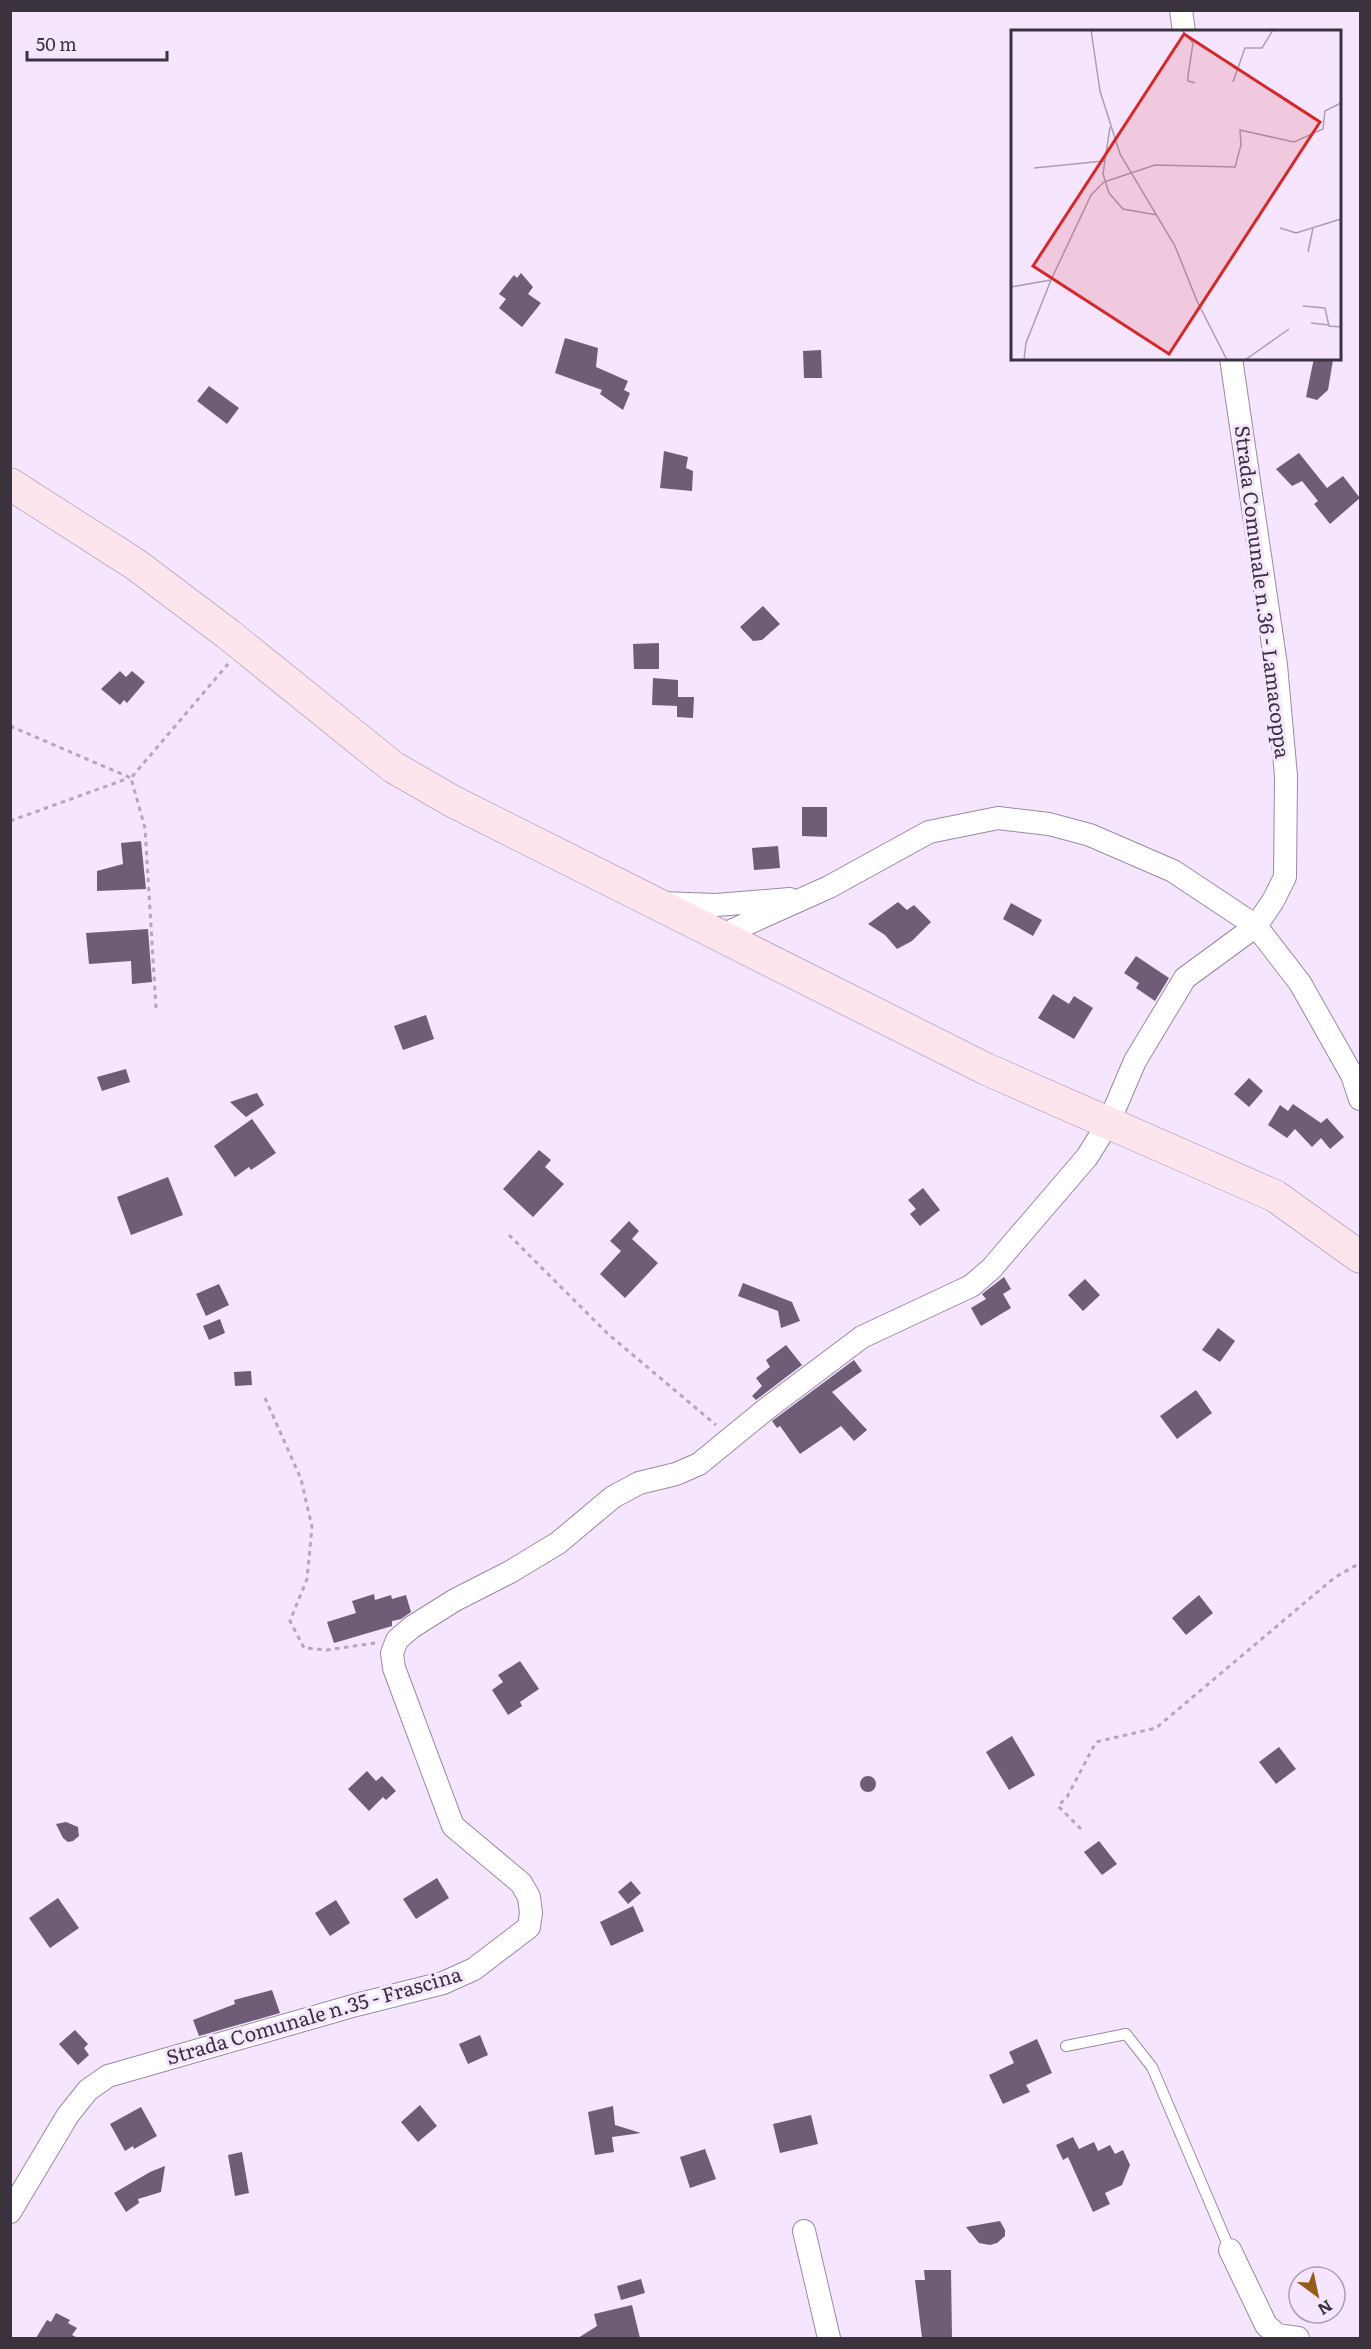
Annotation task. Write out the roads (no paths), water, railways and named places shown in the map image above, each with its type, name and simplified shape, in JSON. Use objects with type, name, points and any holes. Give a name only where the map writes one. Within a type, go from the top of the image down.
[{"type":"main road","points":[[10,484],[135,564],[243,646],[393,767],[452,801],[660,903],[986,1069],[1275,1196],[1360,1257]]},
{"type":"street","points":[[1181,10],[1184,30]]},
{"type":"street","name":"Strada Comunale n.36 - Lamacoppa","points":[[1231,360],[1276,665],[1286,776],[1285,877],[1256,926]]},
{"type":"street","points":[[722,935],[829,887],[929,832],[998,818],[1048,824],[1090,835],[1173,871],[1256,926],[1300,983],[1356,1072],[1360,1099]]},
{"type":"street","points":[[660,903],[716,905],[781,901],[829,887]]},
{"type":"street","points":[[1109,1122],[1135,1061],[1185,978],[1256,926]]},
{"type":"street","name":"Strada Comunale n.35 - Frascina","points":[[10,2212],[68,2115],[88,2090],[108,2076],[356,2005],[443,1983],[474,1969],[529,1927],[531,1913],[529,1898],[521,1883],[453,1826],[394,1668],[392,1653],[397,1640],[412,1627],[455,1600],[558,1543],[613,1497],[639,1483],[676,1474],[699,1464],[862,1337],[971,1286],[991,1269],[1036,1218],[1087,1156],[1109,1122]]},
{"type":"street","points":[[804,2230],[829,2338]]},
{"type":"street","points":[[1230,2250],[1266,2325],[1276,2335],[1298,2338]]},
{"type":"lane","points":[[1066,2046],[1126,2034],[1152,2067],[1230,2250]]}]
